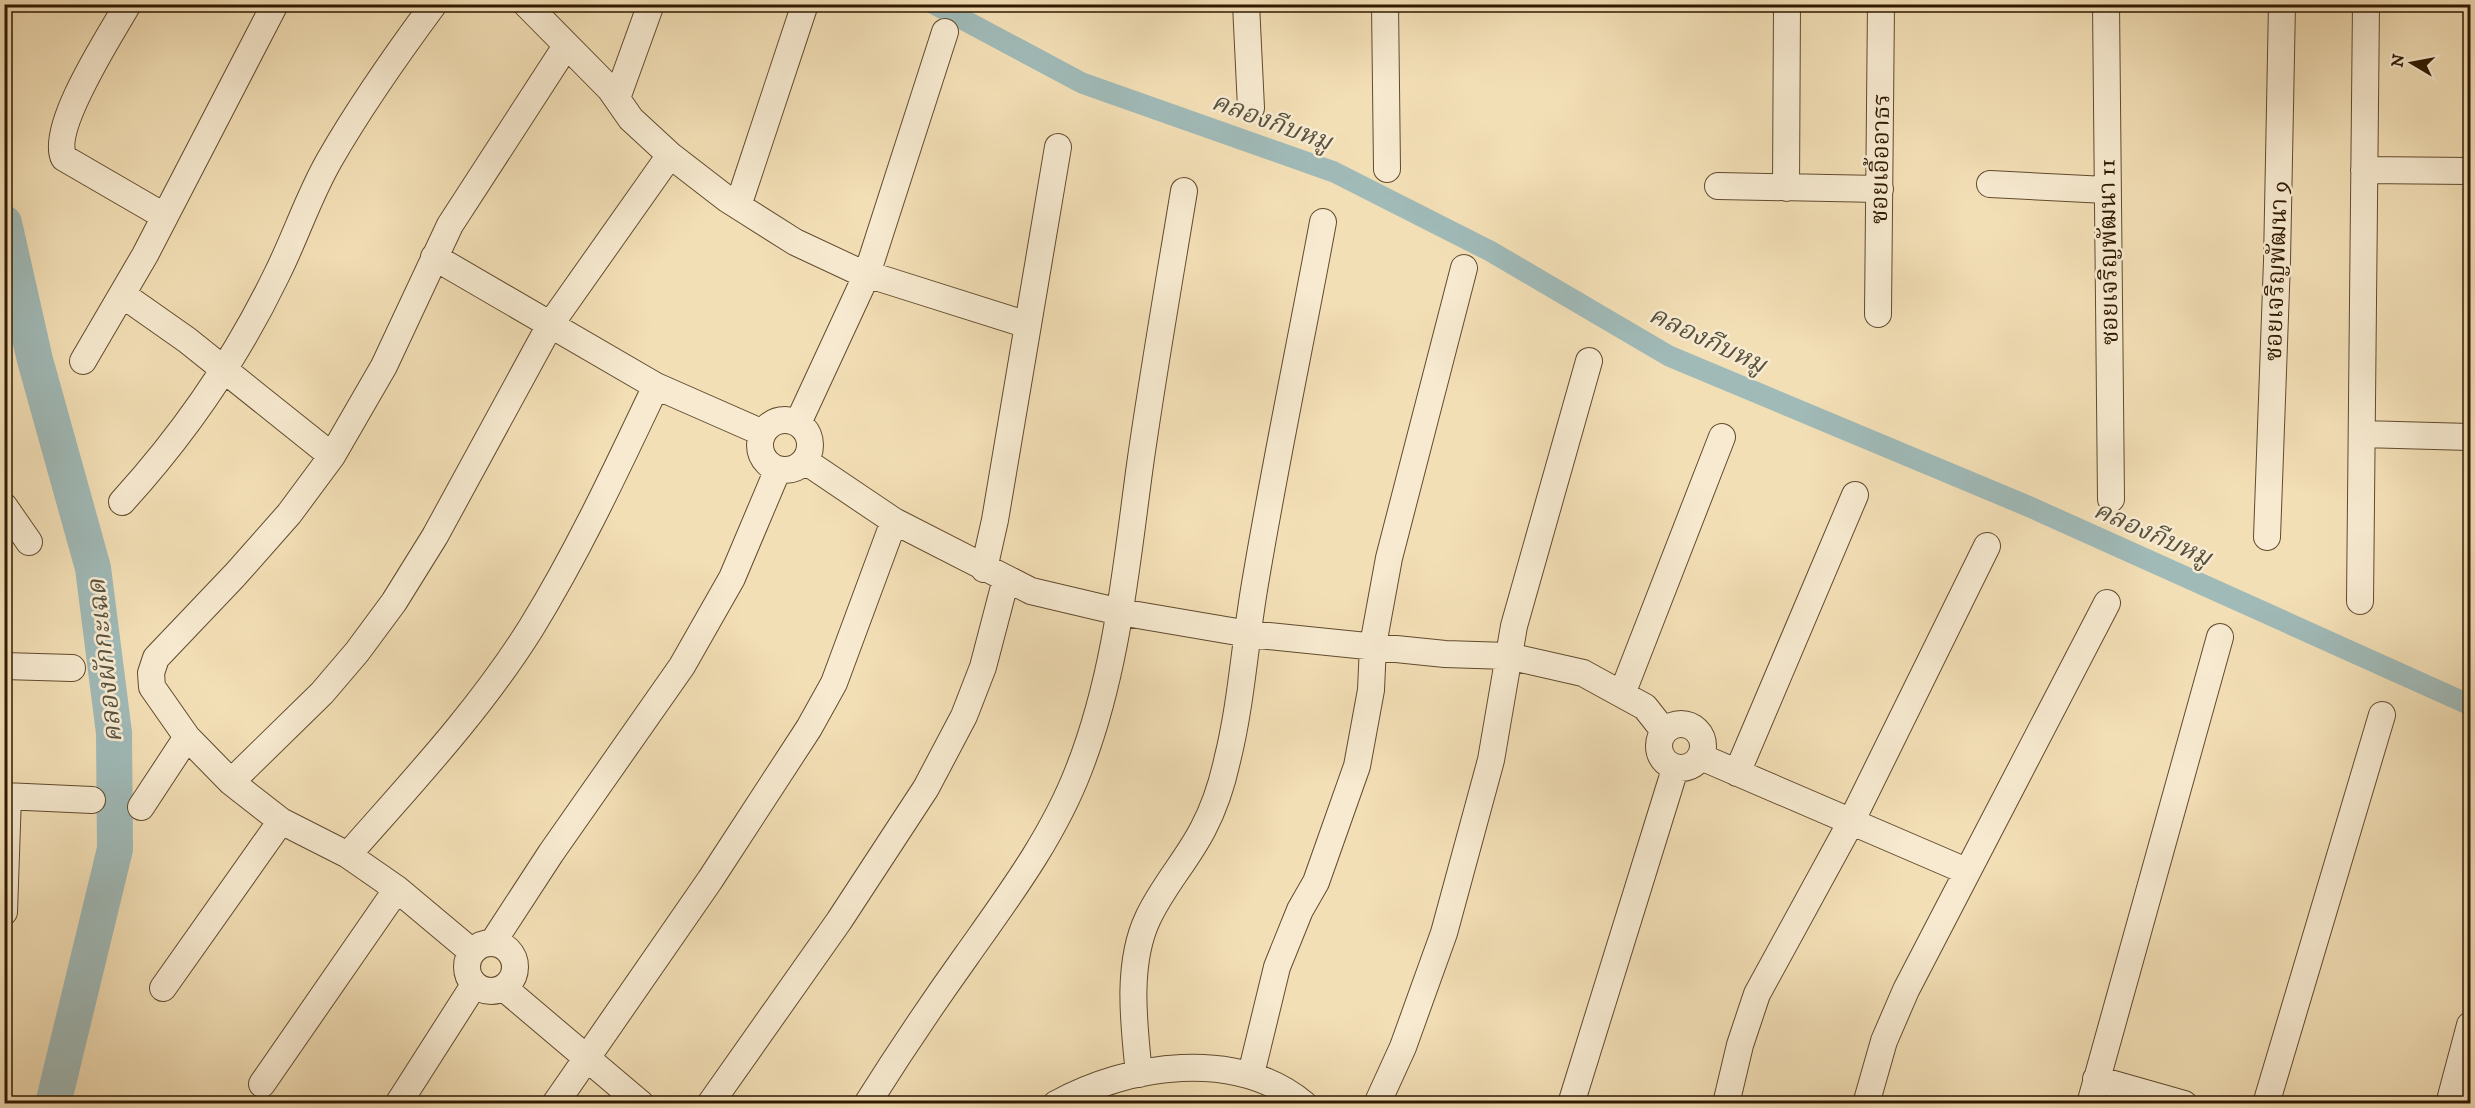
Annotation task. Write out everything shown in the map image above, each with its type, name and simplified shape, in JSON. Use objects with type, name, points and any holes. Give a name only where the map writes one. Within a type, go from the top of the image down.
[{"type":"street","points":[[128,4],[77,94],[60,137],[60,151],[64,158],[164,216]]},
{"type":"street","points":[[83,361],[123,295],[275,4]]},
{"type":"street","points":[[122,502],[173,441],[224,370],[278,273],[329,160],[383,75],[434,4]]},
{"type":"street","points":[[526,4],[616,98],[631,119],[670,155],[738,206],[795,242],[867,274],[1028,325]]},
{"type":"street","points":[[616,98],[651,4]]},
{"type":"street","points":[[738,206],[805,4]]},
{"type":"street","points":[[1246,4],[1251,108]]},
{"type":"street","points":[[1385,4],[1387,169]]},
{"type":"street","points":[[1786,188],[1787,4]]},
{"type":"street","name":"ซอยเอิ้ออาธร","points":[[1878,314],[1881,4]]},
{"type":"street","name":"ซอยเจริญพัฒนา 11","points":[[2106,4],[2106,190],[2111,499]]},
{"type":"street","name":"ซอยเจริญพัฒนา 9","points":[[2267,537],[2277,261],[2282,4]]},
{"type":"street","points":[[2361,601],[2366,4]]},
{"type":"street","points":[[798,423],[867,274],[945,32]]},
{"type":"street","points":[[566,46],[450,225],[384,366],[332,456],[289,514],[236,575],[156,658],[151,673],[152,687],[187,736],[231,782],[281,821],[348,855],[482,947],[510,952],[515,971],[504,988],[488,992],[474,985],[466,969],[482,947],[551,853],[682,666],[732,578],[778,469]]},
{"type":"street","points":[[710,1104],[838,921],[926,788],[964,716],[983,667],[1028,325],[1058,147]]},
{"type":"street","points":[[231,782],[322,693],[357,652],[393,602],[447,515],[550,325],[670,155]]},
{"type":"street","points":[[2364,170],[2470,171]]},
{"type":"street","points":[[1990,184],[2106,190]]},
{"type":"street","points":[[1718,186],[1880,189]]},
{"type":"street","points":[[867,1104],[915,1028],[1006,899],[1059,814],[1079,770],[1098,716],[1116,642],[1142,447],[1184,191]]},
{"type":"street","points":[[1139,1074],[1135,1030],[1135,987],[1140,948],[1147,919],[1203,829],[1218,794],[1234,726],[1255,580],[1323,222]]},
{"type":"street","points":[[434,257],[656,386],[763,433]]},
{"type":"street","points":[[1251,1074],[1277,967],[1300,910],[1316,882],[1356,766],[1371,690],[1373,645],[1389,558],[1464,268]]},
{"type":"street","points":[[123,295],[188,340],[332,456]]},
{"type":"street","points":[[1377,1104],[1403,1047],[1444,933],[1491,760],[1508,656],[1589,361]]},
{"type":"street","points":[[348,855],[433,760],[530,630],[606,495],[656,386]]},
{"type":"street","points":[[779,420],[798,423],[806,430],[810,440],[810,451],[805,460],[792,469],[778,469],[768,463],[762,454],[760,443],[763,433],[779,420]]},
{"type":"street","points":[[2362,434],[2470,437]]},
{"type":"street","points":[[1622,694],[1722,437]]},
{"type":"street","points":[[805,460],[894,521],[1031,591],[1119,612],[1249,634],[1445,654],[1508,656],[1583,673],[1645,707],[1664,731]]},
{"type":"street","points":[[1737,773],[1855,495]]},
{"type":"street","points":[[4,506],[29,542]]},
{"type":"street","points":[[555,1104],[710,880],[814,719],[834,683],[894,521]]},
{"type":"street","points":[[1726,1104],[1740,1045],[1757,994],[1851,822],[1987,546]]},
{"type":"street","points":[[1866,1104],[1888,1031],[1966,871],[2107,603]]},
{"type":"street","points":[[2184,1104],[2093,1091],[2220,637]]},
{"type":"street","points":[[4,666],[72,668]]},
{"type":"street","points":[[2266,1104],[2382,715]]},
{"type":"street","points":[[1681,724],[1697,731],[1703,748],[1701,757],[1694,765],[1685,769],[1675,768],[1660,757],[1658,748],[1664,731],[1681,724]]},
{"type":"street","points":[[141,807],[187,736]]},
{"type":"street","points":[[1701,757],[1966,871]]},
{"type":"street","points":[[1571,1104],[1675,768]]},
{"type":"street","points":[[4,912],[7,796],[92,800]]},
{"type":"street","points":[[163,988],[281,821]]},
{"type":"street","points":[[262,1084],[397,889]]},
{"type":"street","points":[[398,1104],[474,985]]},
{"type":"street","points":[[504,988],[641,1104]]},
{"type":"street","points":[[2449,1104],[2470,1025]]},
{"type":"street","points":[[1056,1104],[1078,1091],[1139,1074],[1185,1068],[1251,1074],[1278,1086],[1304,1104]]},
{"type":"waterway","name":"คลองกีบหมู","points":[[934,4],[1082,83],[1334,172],[1490,251],[1669,356],[2030,507],[2470,705]]},
{"type":"waterway","name":"คลองผักกะเฉด","points":[[4,223],[35,360],[93,568],[114,733],[115,849],[53,1104]]}]
